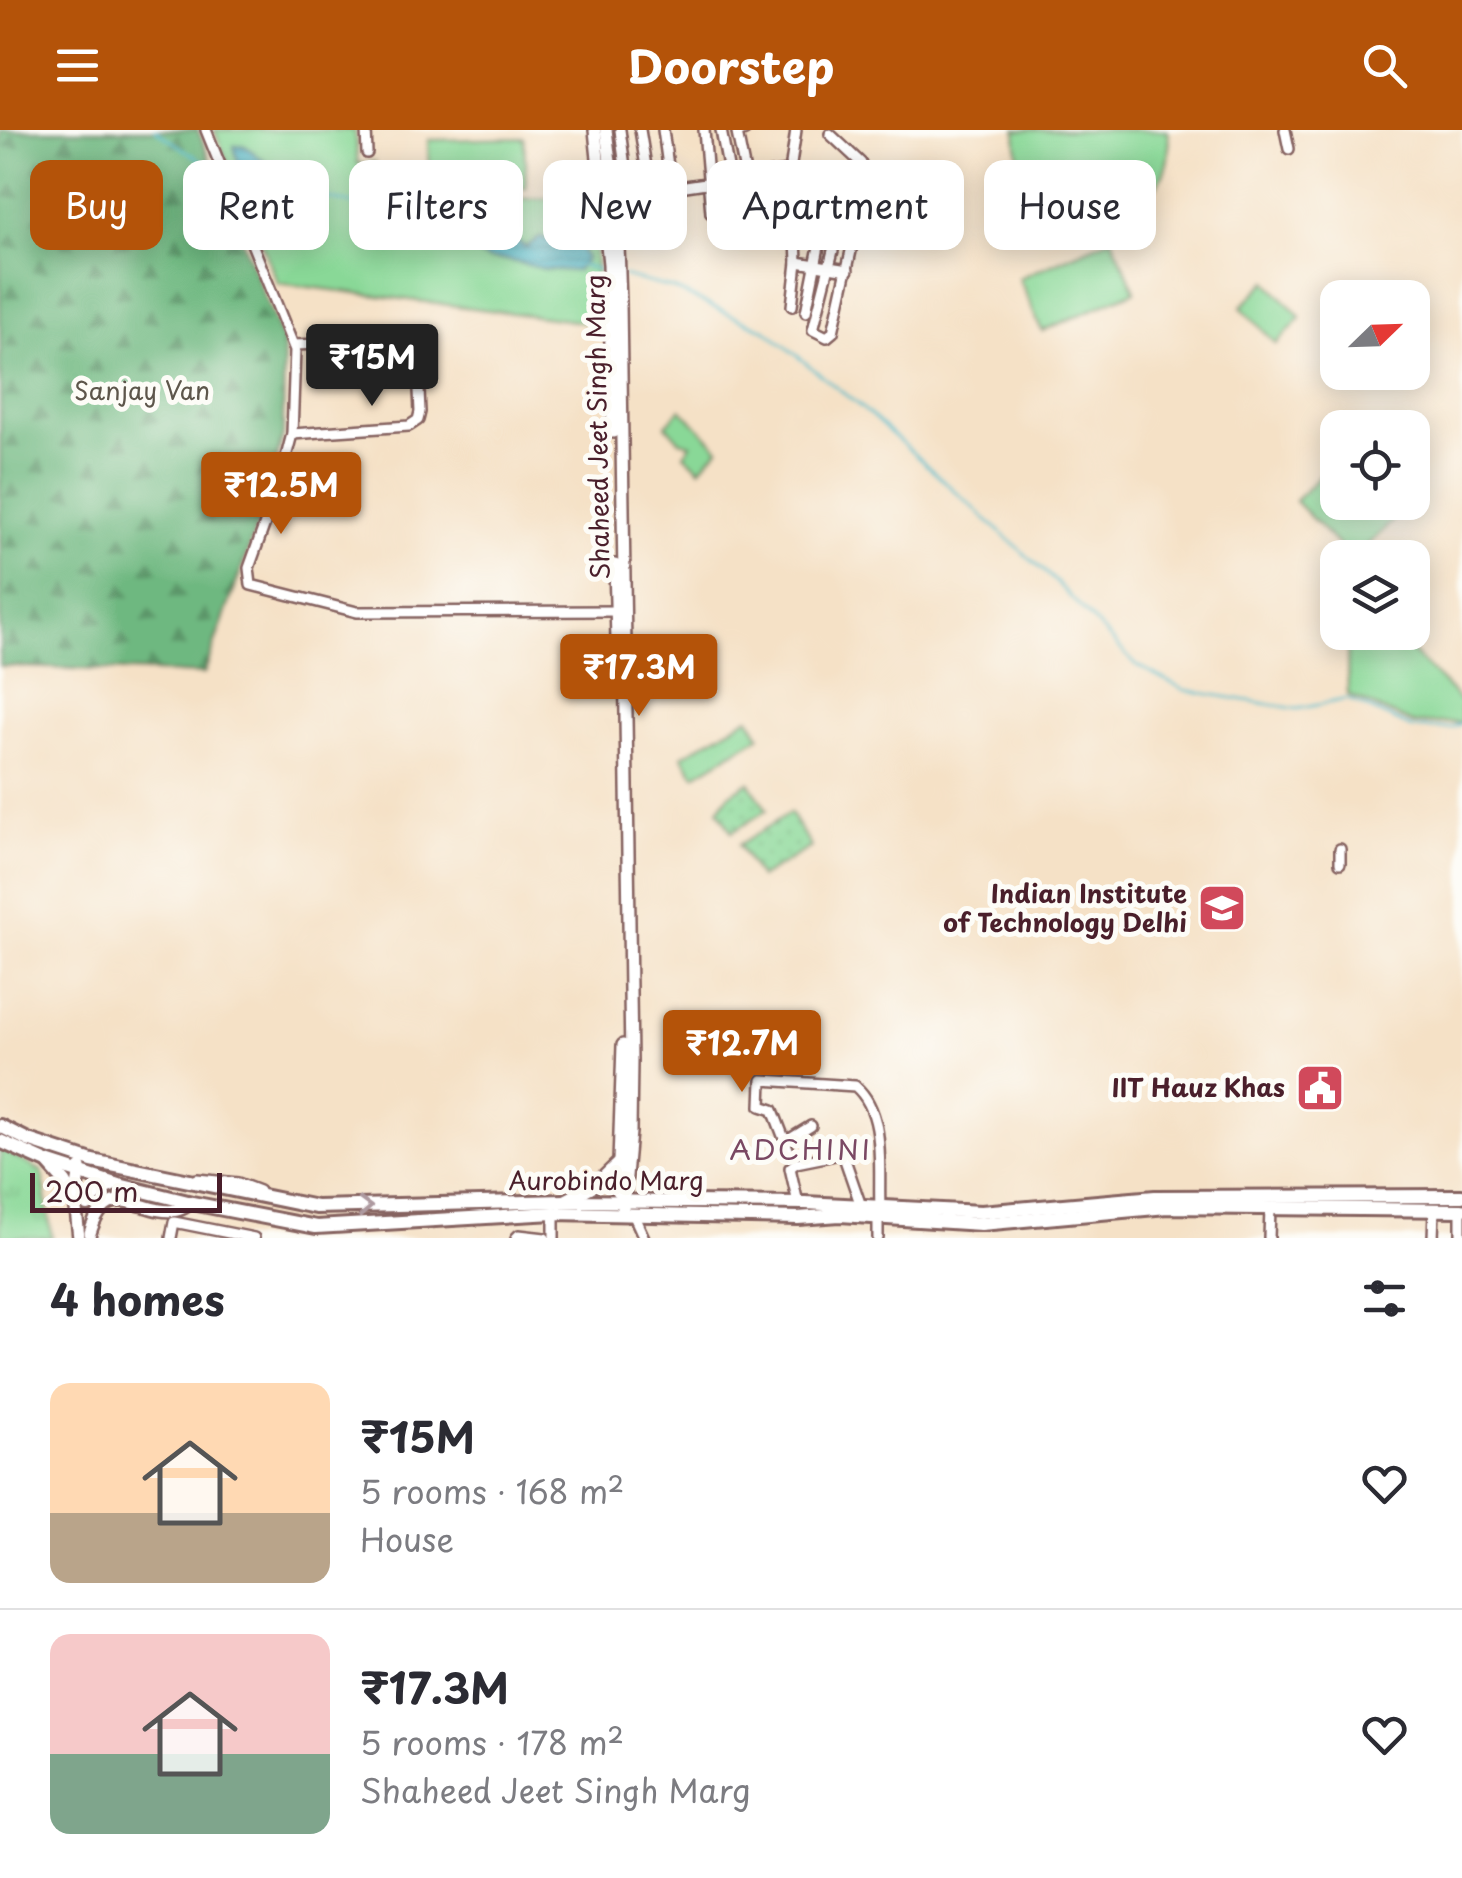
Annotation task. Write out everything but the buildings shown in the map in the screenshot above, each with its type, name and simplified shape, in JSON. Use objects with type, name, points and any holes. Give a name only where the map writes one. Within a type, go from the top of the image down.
[{"type":"highway","name":"Aurobindo Marg","points":[[0,1126],[115,1184],[292,1224],[355,1232],[554,1213],[601,1214],[624,1209],[798,1203],[861,1206],[879,1212]]},
{"type":"highway","name":"Aurobindo Marg","points":[[0,1140],[48,1162],[179,1178],[316,1207],[564,1201],[624,1209],[798,1218],[879,1212],[982,1225],[1150,1208],[1462,1210]]},
{"type":"highway","points":[[48,1162],[81,1203],[115,1184]]},
{"type":"highway","name":"Aurobindo Marg","points":[[982,1225],[1156,1198],[1462,1196]]},
{"type":"main road","name":"Shaheed Jeet Singh Marg","points":[[595,130],[614,273]]},
{"type":"main road","name":"Shaheed Jeet Singh Marg","points":[[606,130],[617,217],[614,273],[630,1061],[624,1209]]},
{"type":"main road","name":"Shaheed Jeet Singh Marg","points":[[620,611],[619,1162],[624,1209]]},
{"type":"main road","points":[[564,1201],[587,1190],[619,1162]]},
{"type":"main road","points":[[85,1167],[81,1203],[87,1236]]},
{"type":"main road","points":[[87,1236],[98,1213],[112,1203],[126,1201],[175,1210],[192,1203]]},
{"type":"street","points":[[206,130],[294,345],[292,434],[249,568],[248,578],[254,588],[357,612],[620,611]]},
{"type":"street","points":[[366,130],[368,154]]},
{"type":"street","points":[[620,130],[624,160]]},
{"type":"street","points":[[640,130],[645,160]]},
{"type":"street","points":[[663,130],[668,160]]},
{"type":"street","points":[[704,130],[708,160]]},
{"type":"street","points":[[721,130],[727,160]]},
{"type":"street","points":[[743,160],[737,132],[745,130]]},
{"type":"street","points":[[792,160],[796,130]]},
{"type":"street","points":[[816,130],[832,132],[858,160]]},
{"type":"street","points":[[1285,130],[1289,149]]},
{"type":"street","points":[[792,306],[796,250]]},
{"type":"street","points":[[806,312],[818,250]]},
{"type":"street","points":[[834,250],[813,330],[827,337],[833,332],[852,250]]},
{"type":"street","points":[[797,262],[848,270]]},
{"type":"street","points":[[292,434],[409,426],[415,424],[420,412],[414,341],[294,345]]},
{"type":"street","points":[[1340,850],[1340,863]]},
{"type":"street","points":[[790,1154],[774,1110],[761,1106],[762,1074],[849,1085],[860,1090],[874,1116],[878,1238]]},
{"type":"street","points":[[785,1142],[811,1126]]},
{"type":"street","points":[[798,1203],[790,1168],[860,1150]]},
{"type":"street","points":[[843,1154],[861,1206]]},
{"type":"street","points":[[1268,1238],[1270,1208]]},
{"type":"street","points":[[624,1209],[644,1238]]},
{"type":"street","points":[[1432,1238],[1434,1210]]},
{"type":"street","points":[[1460,1236],[1462,1210]]},
{"type":"street","points":[[554,1213],[554,1238]]},
{"type":"street","points":[[172,1238],[174,1222],[247,1237]]},
{"type":"street","points":[[516,1238],[544,1238]]},
{"type":"green space","name":"Sanjay Van","points":[[0,130],[198,130],[210,160],[183,160],[183,250],[246,250],[284,345],[283,436],[259,520],[204,674],[0,666]]},
{"type":"green space","points":[[214,130],[355,130],[358,160],[349,160],[349,250],[523,250],[523,199],[543,198],[543,250],[596,250],[598,324],[278,283],[264,250],[329,250],[329,160],[227,160]]},
{"type":"green space","points":[[1016,130],[1167,130],[1167,164],[1156,184],[1156,160],[1022,160]]},
{"type":"green space","points":[[524,138],[526,188],[523,160],[428,160],[428,140]]},
{"type":"green space","points":[[1084,250],[1117,250],[1135,291],[1042,331],[1019,278]]},
{"type":"green space","points":[[1267,281],[1301,318],[1276,344],[1241,307]]},
{"type":"green space","points":[[681,409],[719,448],[700,469],[684,454],[691,444],[680,441],[666,425]]},
{"type":"green space","points":[[1320,476],[1320,520],[1394,520],[1373,540],[1333,540],[1295,501]]},
{"type":"green space","points":[[1347,650],[1410,650],[1462,702],[1462,722],[1414,724],[1348,695]]},
{"type":"green space","points":[[749,717],[760,736],[695,775],[682,756]]},
{"type":"green space","points":[[749,782],[767,810],[732,832],[718,810],[729,795]]},
{"type":"green space","points":[[790,813],[811,847],[759,878],[739,845]]},
{"type":"green space","points":[[0,1149],[42,1171],[52,1238],[0,1238]]},
{"type":"water","points":[[242,145],[263,160],[237,160],[234,146]]},
{"type":"water","points":[[541,237],[543,250],[582,250],[586,259],[576,271],[488,259],[472,250],[523,250],[523,245],[526,247]]},
{"type":"waterway","points":[[155,130],[200,160]]},
{"type":"waterway","points":[[329,199],[349,203]]},
{"type":"waterway","points":[[579,265],[606,271]]},
{"type":"waterway","points":[[623,276],[671,288],[765,330],[873,417],[1057,583],[1136,665],[1185,690],[1297,709],[1348,699],[1412,728],[1451,728],[1462,723]]},
{"type":"place","name":"Indian Institute of Technology Delhi","points":[[1222,908]]},
{"type":"place","name":"IIT Hauz Khas","points":[[1320,1088]]},
{"type":"district","name":"ADCHINI","points":[[801,1150]]}]
